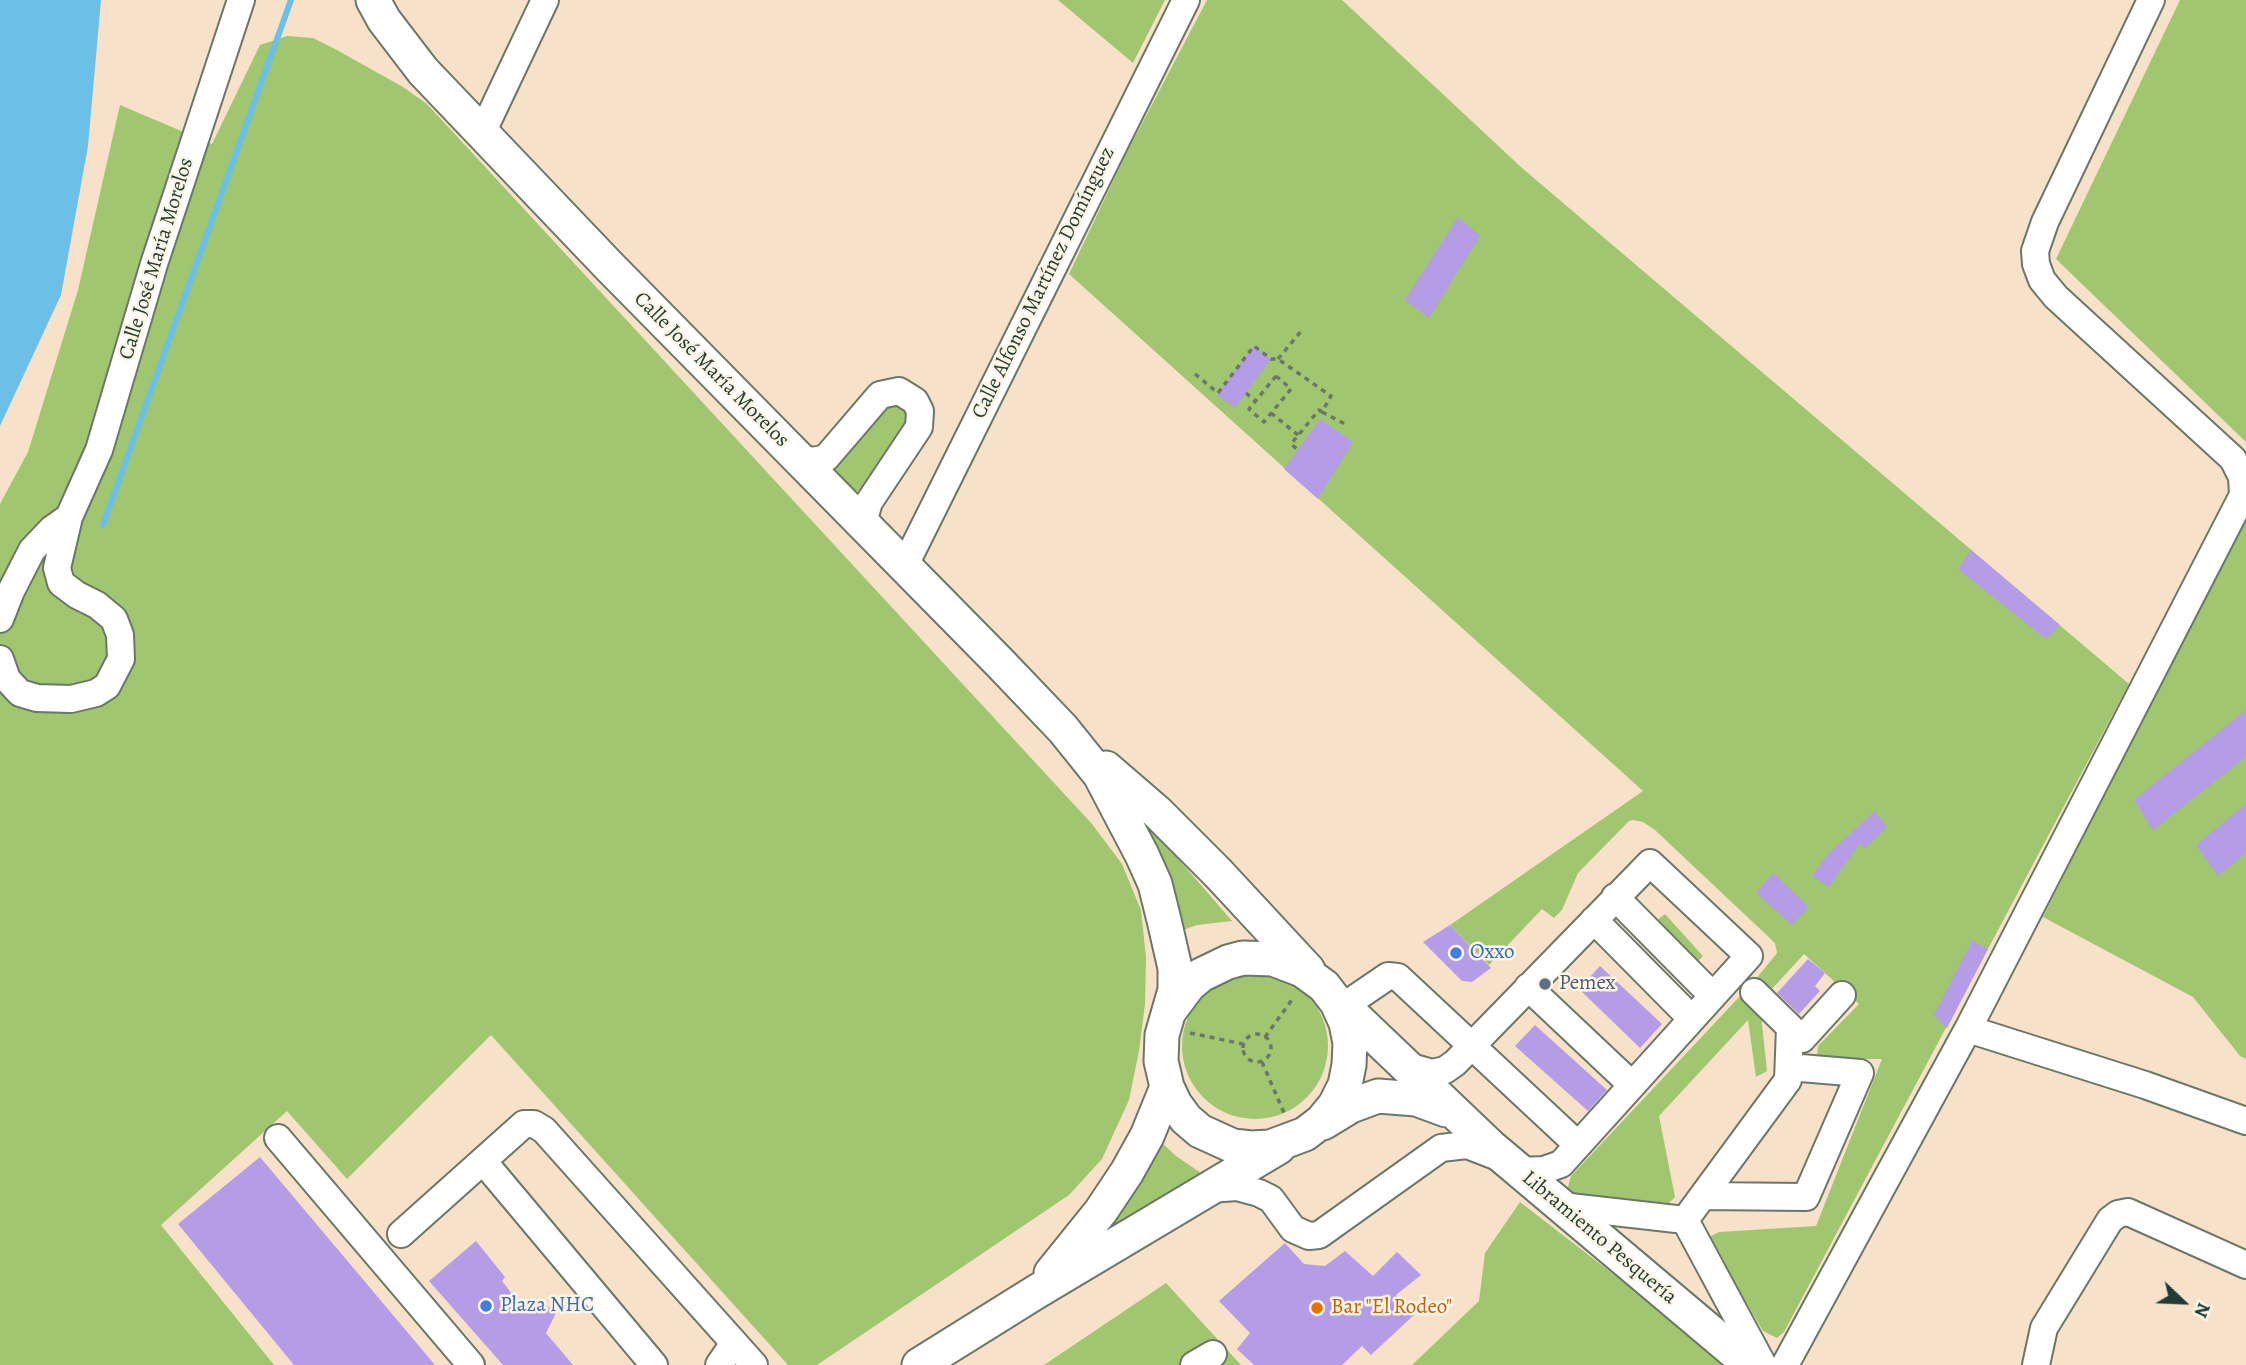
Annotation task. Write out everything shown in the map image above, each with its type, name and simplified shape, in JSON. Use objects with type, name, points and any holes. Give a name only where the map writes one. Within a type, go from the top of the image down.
[{"type":"main road","name":"Calle José María Morelos","points":[[373,0],[384,20],[423,71],[1063,729]]},
{"type":"main road","points":[[1063,729],[1157,812],[1323,986],[1456,1115]]},
{"type":"main road","points":[[1063,729],[1100,775],[1133,835],[1155,884],[1175,968],[1175,990],[1168,1019],[1161,1061],[1167,1087],[1186,1119],[1216,1140],[1251,1148],[1270,1147],[1296,1139],[1322,1121],[1345,1086],[1350,1043],[1346,1023],[1337,1003],[1323,986],[1288,963],[1273,959],[1243,958],[1200,975],[1184,991],[1168,1019]]},
{"type":"main road","points":[[1036,1292],[1101,1211],[1127,1172],[1147,1136],[1167,1087]]},
{"type":"main road","points":[[919,1365],[1036,1292],[1351,1106],[1378,1096],[1398,1096],[1433,1104],[1456,1115]]},
{"type":"main road","name":"Libramiento Pesquería","points":[[1456,1115],[1750,1365]]},
{"type":"street","name":"Calle José María Morelos","points":[[0,659],[7,679],[20,693],[37,698],[71,699],[85,697],[107,686],[121,659],[120,635],[114,619],[97,604],[68,590],[58,577],[57,568],[69,517],[99,450],[153,264],[242,0]]},
{"type":"street","points":[[482,133],[545,0]]},
{"type":"street","name":"Calle Alfonso Martínez Domínguez","points":[[904,567],[1186,0]]},
{"type":"street","points":[[1786,1365],[1968,1029],[2243,495],[2242,477],[2233,459],[2056,297],[2042,279],[2036,264],[2035,250],[2045,222],[2151,0]]},
{"type":"street","points":[[799,458],[813,461],[826,458],[880,395],[899,391],[915,401],[919,411],[919,427],[869,502],[865,516],[867,530]]},
{"type":"street","name":"Calle José María Morelos","points":[[0,619],[32,550],[52,528],[69,517]]},
{"type":"street","points":[[1209,1189],[1237,1187],[1265,1195],[1293,1229],[1309,1236],[1319,1236],[1441,1148],[1467,1145],[1514,1167],[1551,1169],[1571,1152],[1749,956],[1650,863],[1445,1070],[1432,1073],[1404,1065]]},
{"type":"street","points":[[1605,908],[1702,1008]]},
{"type":"street","points":[[1323,986],[1394,975],[1398,977],[1463,1054],[1571,1152]]},
{"type":"street","points":[[1528,987],[1632,1085]]},
{"type":"street","points":[[1754,992],[1802,1039],[1842,995]]},
{"type":"street","points":[[1685,1220],[1788,1080],[1790,1028]]},
{"type":"street","points":[[1968,1029],[2156,1089],[2246,1121]]},
{"type":"street","points":[[1456,1115],[1446,1094],[1463,1054]]},
{"type":"street","points":[[1703,1196],[1806,1196],[1860,1073],[1789,1067]]},
{"type":"street","points":[[401,1234],[524,1124],[540,1127],[754,1365]]},
{"type":"street","points":[[278,1138],[471,1365]]},
{"type":"street","points":[[1571,1152],[1557,1180],[1557,1195],[1561,1206],[1685,1220]]},
{"type":"street","points":[[483,1161],[654,1365]]},
{"type":"street","points":[[2035,1365],[2044,1328],[2110,1220],[2118,1214],[2128,1212],[2246,1265]]},
{"type":"street","points":[[1685,1220],[1763,1365]]},
{"type":"street","points":[[719,1365],[734,1343]]},
{"type":"path","points":[[1278,359],[1302,330]]},
{"type":"path","points":[[1195,374],[1218,393],[1254,346],[1271,359],[1278,359],[1331,396],[1323,422]]},
{"type":"path","points":[[1276,376],[1291,389],[1264,422],[1249,408],[1255,401],[1276,376]]},
{"type":"path","points":[[1246,393],[1255,401]]},
{"type":"path","points":[[1298,450],[1291,444],[1319,410],[1345,424]]},
{"type":"path","points":[[1271,413],[1298,435]]},
{"type":"path","points":[[1265,1037],[1323,986]]},
{"type":"path","points":[[1168,1019],[1243,1044]]},
{"type":"path","points":[[1252,1035],[1265,1037],[1271,1048],[1269,1057],[1262,1062],[1249,1060],[1243,1053],[1243,1044],[1252,1035]]},
{"type":"path","points":[[1262,1062],[1296,1139]]},
{"type":"green space","points":[[1058,0],[1165,0],[1133,63]]},
{"type":"green space","points":[[1207,0],[1342,0],[1522,168],[2129,684],[1784,1332],[1777,1338],[1763,1331],[1709,1237],[1719,1232],[1816,1226],[1882,1059],[1829,1059],[1817,1055],[1818,1046],[1859,1004],[1804,954],[1770,991],[1757,982],[1756,979],[1777,953],[1775,943],[1655,830],[1643,822],[1633,820],[1578,873],[1562,910],[1554,918],[1542,909],[1489,965],[1450,925],[1643,791],[1069,274],[1126,154]]},
{"type":"green space","points":[[2180,0],[2246,0],[2246,442],[2056,259]]},
{"type":"green space","points":[[287,36],[313,38],[403,87],[427,104],[1092,824],[1122,864],[1141,910],[1146,957],[1145,1004],[1139,1051],[1129,1100],[1102,1159],[1069,1195],[817,1365],[788,1365],[491,1035],[347,1179],[287,1111],[161,1225],[274,1365],[0,1365],[0,504],[28,452],[78,290],[120,105],[212,144],[260,45]]},
{"type":"green space","points":[[881,402],[895,402],[911,413],[873,484],[847,492],[830,477],[833,468]]},
{"type":"green space","points":[[2246,509],[2246,1059],[2240,1056],[2193,997],[2043,917]]},
{"type":"green space","points":[[1144,819],[1232,921],[1197,925],[1183,930],[1167,871]]},
{"type":"green space","points":[[1665,914],[1703,956],[1695,964],[1657,920]]},
{"type":"green space","points":[[1255,973],[1283,978],[1307,994],[1323,1018],[1328,1046],[1323,1074],[1307,1098],[1283,1114],[1255,1119],[1227,1114],[1203,1098],[1187,1074],[1182,1046],[1187,1018],[1203,994],[1227,978]]},
{"type":"green space","points":[[1741,995],[1761,1014],[1767,1071],[1756,1077],[1748,1020],[1659,1116],[1675,1197],[1669,1203],[1566,1194],[1571,1176]]},
{"type":"green space","points":[[1159,1140],[1201,1173],[1087,1251]]},
{"type":"green space","points":[[1520,1202],[1731,1365],[1412,1365],[1479,1301],[1485,1253]]},
{"type":"green space","points":[[1166,1283],[1241,1365],[1044,1365]]},
{"type":"water","points":[[0,0],[101,0],[88,146],[61,295],[0,426]]},
{"type":"building","points":[[1458,217],[1480,236],[1429,318],[1405,300]]},
{"type":"building","points":[[1254,346],[1271,359],[1235,408],[1217,395]]},
{"type":"building","points":[[1320,419],[1353,442],[1318,499],[1284,469]]},
{"type":"building","points":[[1971,550],[2060,625],[2046,639],[1958,569]]},
{"type":"building","points":[[2246,710],[2246,757],[2153,830],[2134,800]]},
{"type":"building","points":[[2246,804],[2246,853],[2218,876],[2196,845]]},
{"type":"building","points":[[1875,811],[1887,827],[1865,848],[1860,843],[1829,887],[1812,876],[1829,853]]},
{"type":"building","points":[[1773,873],[1809,907],[1792,925],[1756,893]]},
{"type":"building","name":"Oxxo","points":[[1450,925],[1491,968],[1472,982],[1462,981],[1423,942]]},
{"type":"building","points":[[1972,941],[1988,949],[1947,1028],[1934,1015]]},
{"type":"building","points":[[1808,959],[1825,973],[1815,986],[1820,991],[1799,1014],[1777,993]]},
{"type":"building","points":[[1600,966],[1662,1024],[1640,1048],[1579,989]]},
{"type":"building","points":[[1535,1025],[1607,1090],[1588,1111],[1515,1046]]},
{"type":"building","points":[[260,1157],[435,1365],[294,1365],[178,1224]]},
{"type":"building","name":"Plaza NHC","points":[[476,1241],[505,1277],[502,1281],[526,1312],[532,1300],[557,1311],[546,1333],[573,1365],[503,1365],[429,1281]]},
{"type":"building","name":"Bar \"El Rodeo\"","points":[[1285,1243],[1304,1264],[1325,1266],[1345,1251],[1373,1276],[1397,1252],[1421,1275],[1396,1295],[1414,1315],[1371,1355],[1362,1346],[1342,1365],[1254,1365],[1237,1349],[1250,1333],[1219,1301]]},
{"type":"waterway","points":[[103,525],[291,0]]},
{"type":"place","name":"Oxxo","points":[[1456,953]]},
{"type":"place","name":"Pemex","points":[[1545,984]]},
{"type":"place","name":"Plaza NHC","points":[[486,1306]]},
{"type":"place","name":"Bar \"El Rodeo\"","points":[[1317,1308]]}]
